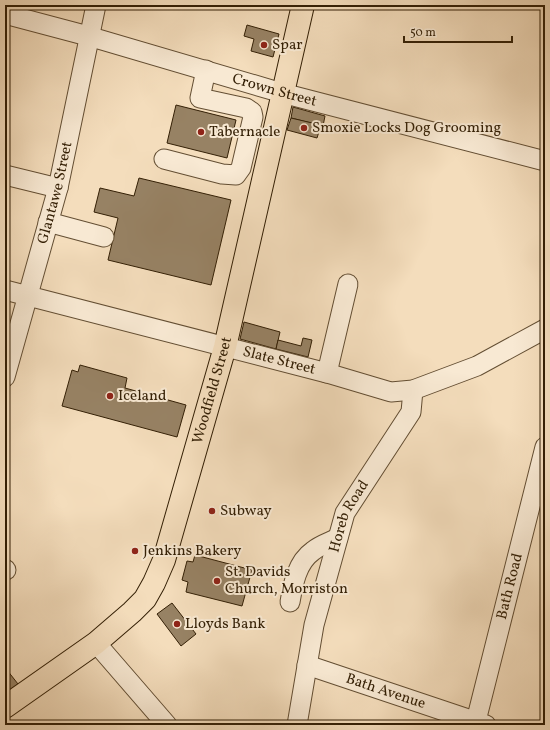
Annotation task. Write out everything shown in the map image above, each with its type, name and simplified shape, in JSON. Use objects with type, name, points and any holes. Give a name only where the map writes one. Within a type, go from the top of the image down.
[{"type":"main road","name":"Woodfield Street","points":[[5,707],[96,643],[145,599],[164,560],[225,347],[303,5]]},
{"type":"street","name":"Glantawe Street","points":[[5,378],[58,188],[88,36],[96,5]]},
{"type":"street","name":"Crown Street","points":[[5,14],[26,12],[88,36],[282,93],[545,161]]},
{"type":"street","points":[[164,159],[222,174],[236,175],[242,168],[253,117],[252,112],[246,108],[200,98],[206,70]]},
{"type":"street","points":[[5,175],[58,188]]},
{"type":"street","points":[[48,222],[104,237]]},
{"type":"street","points":[[326,373],[348,284]]},
{"type":"street","name":"Slate Street","points":[[5,290],[326,373],[391,392],[413,390],[477,366],[545,329]]},
{"type":"street","name":"Horeb Road","points":[[297,725],[314,625],[345,513],[411,412],[413,390]]},
{"type":"street","name":"Bath Road","points":[[479,724],[545,448]]},
{"type":"street","points":[[290,602],[294,580],[301,564],[312,551],[338,538]]},
{"type":"street","points":[[96,643],[167,725]]},
{"type":"street","name":"Bath Avenue","points":[[307,665],[479,724]]},
{"type":"building","name":"Spar","points":[[247,25],[279,34],[273,57],[251,51],[254,39],[244,36]]},
{"type":"building","name":"Tabernacle","points":[[176,105],[236,120],[227,158],[167,143]]},
{"type":"building","points":[[293,107],[325,116],[323,126],[291,118]]},
{"type":"building","name":"Smoxie Locks Dog Grooming","points":[[291,118],[321,125],[317,138],[287,130]]},
{"type":"building","points":[[139,178],[231,200],[211,285],[108,260],[118,218],[94,212],[100,188],[134,196]]},
{"type":"building","points":[[244,322],[280,332],[276,349],[240,339]]},
{"type":"building","points":[[303,338],[312,340],[308,357],[276,349],[278,340],[301,346]]},
{"type":"building","name":"Iceland","points":[[80,365],[127,378],[125,388],[186,405],[177,437],[62,406],[72,370],[78,372]]},
{"type":"building","name":"St. Davids Church, Morriston","points":[[195,555],[252,570],[242,606],[186,592],[188,582],[182,580],[187,561],[193,562]]},
{"type":"building","name":"Lloyds Bank","points":[[172,603],[196,634],[181,646],[157,614]]},
{"type":"building","points":[[7,670],[18,684],[5,694],[5,671]]},
{"type":"place","name":"Spar","points":[[264,45]]},
{"type":"place","name":"Smoxie Locks Dog Grooming","points":[[304,128]]},
{"type":"place","name":"Tabernacle","points":[[201,132]]},
{"type":"place","name":"Iceland","points":[[110,396]]},
{"type":"place","name":"Subway","points":[[212,511]]},
{"type":"place","name":"Jenkins Bakery","points":[[135,551]]},
{"type":"place","name":"St. Davids Church, Morriston","points":[[217,581]]},
{"type":"place","name":"Lloyds Bank","points":[[177,624]]}]
